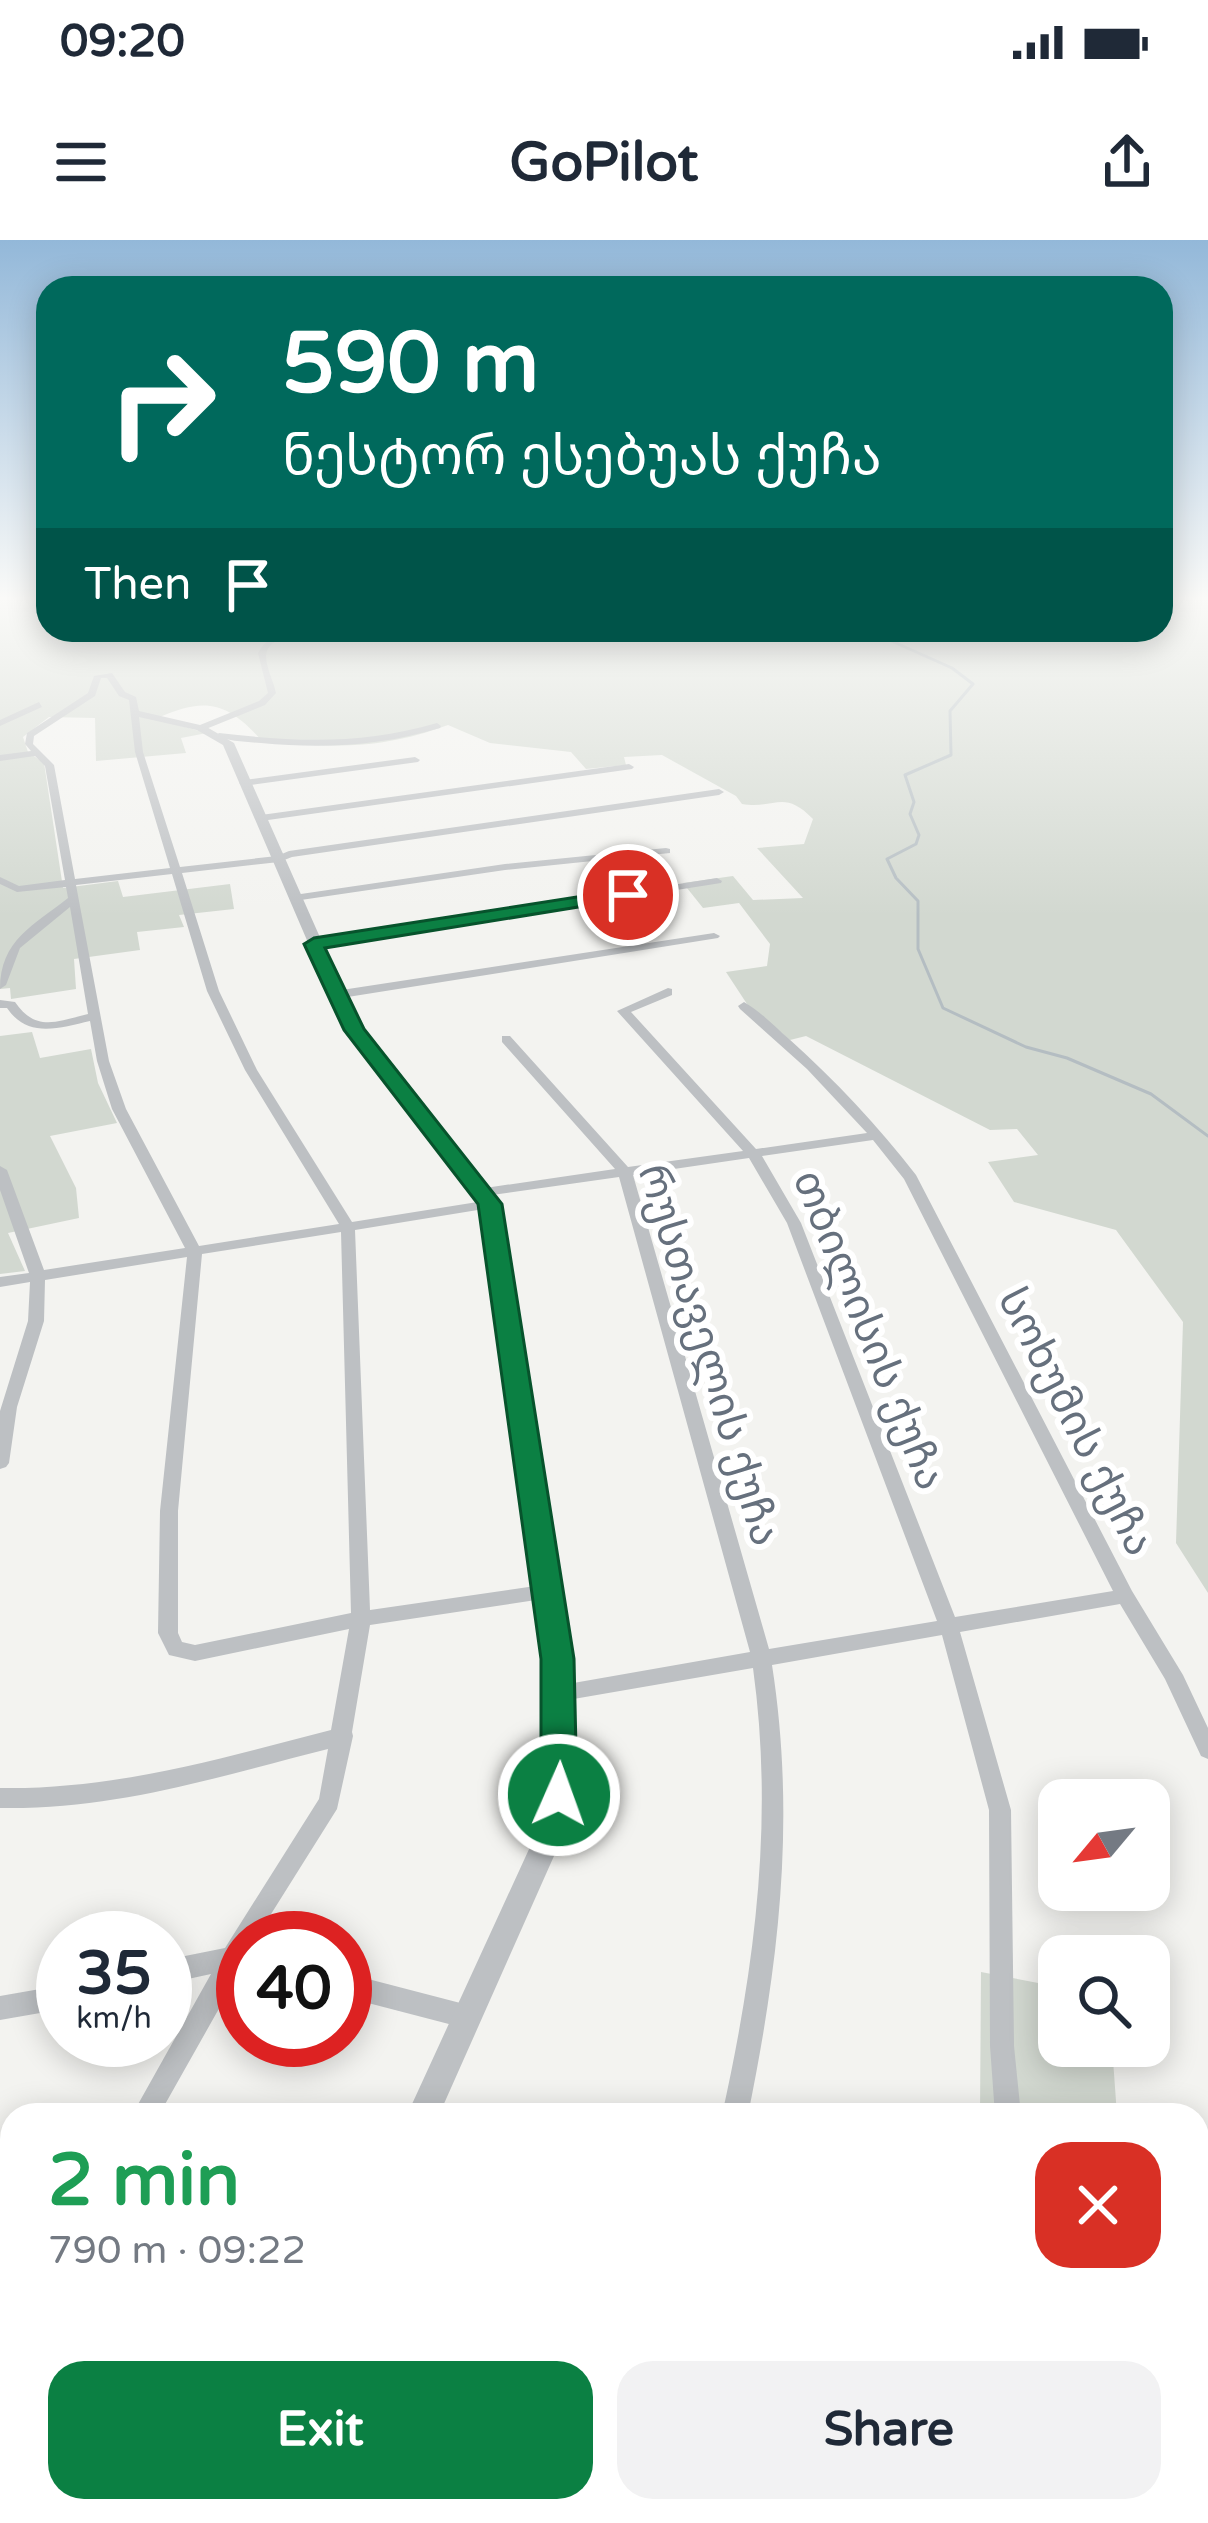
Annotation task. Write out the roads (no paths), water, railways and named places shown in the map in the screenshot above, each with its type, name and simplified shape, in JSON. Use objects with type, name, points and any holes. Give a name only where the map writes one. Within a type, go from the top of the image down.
[{"type":"street","points":[[77,703],[30,735],[29,744],[49,765],[94,1016],[119,1109],[195,1252],[170,1511],[168,1633],[176,1649],[195,1653],[362,1619],[549,1591]]},
{"type":"street","points":[[133,703],[139,752],[213,991],[251,1070],[348,1227],[362,1619],[329,1802],[263,1911]]},
{"type":"street","points":[[210,732],[262,703]]},
{"type":"street","points":[[0,724],[39,705]]},
{"type":"street","points":[[134,713],[210,732],[312,747],[361,746],[437,727]]},
{"type":"street","points":[[210,732],[228,743],[335,994],[355,1030],[488,1198],[562,1693],[559,1795],[549,1829],[429,2103]]},
{"type":"street","points":[[0,758],[38,753]]},
{"type":"street","points":[[244,783],[415,760]]},
{"type":"street","points":[[261,818],[629,767]]},
{"type":"street","points":[[0,880],[9,889],[71,891],[173,871],[718,792]]},
{"type":"street","points":[[294,898],[506,867],[666,850]]},
{"type":"street","points":[[314,944],[718,880]]},
{"type":"street","points":[[0,986],[15,946],[71,891]]},
{"type":"street","points":[[335,994],[714,937]]},
{"type":"street","name":"თბილისის ქუჩა","points":[[668,992],[623,1011],[753,1153],[794,1223],[949,1627],[1000,1810],[1002,2046],[1007,2103]]},
{"type":"street","points":[[0,1004],[11,1005],[18,1020],[32,1027],[94,1016]]},
{"type":"street","name":"სოხუმის ქუჩა","points":[[562,1693],[1125,1596],[910,1178],[879,1136],[808,1061],[744,1006]]},
{"type":"street","name":"რუსთაველის ქუჩა","points":[[506,1039],[625,1172],[761,1656],[773,1721],[776,1869],[767,1955],[737,2103]]},
{"type":"street","points":[[0,1282],[348,1227],[625,1172],[879,1136]]},
{"type":"street","points":[[0,1170],[38,1276],[36,1321],[9,1407],[0,1463]]},
{"type":"street","points":[[1125,1596],[1173,1675],[1208,1750]]},
{"type":"street","points":[[0,1798],[47,1801],[130,1788],[343,1736]]},
{"type":"street","points":[[152,2103],[216,1991]]},
{"type":"street","points":[[372,1992],[468,2017]]},
{"type":"street","points":[[0,2008],[36,2002]]},
{"type":"waterway","points":[[957,703],[950,711],[951,755],[905,775],[914,802],[910,814],[919,835],[916,844],[887,859],[896,878],[918,901],[918,949],[943,1008],[1026,1047],[1067,1058],[1151,1094],[1208,1136]]}]
